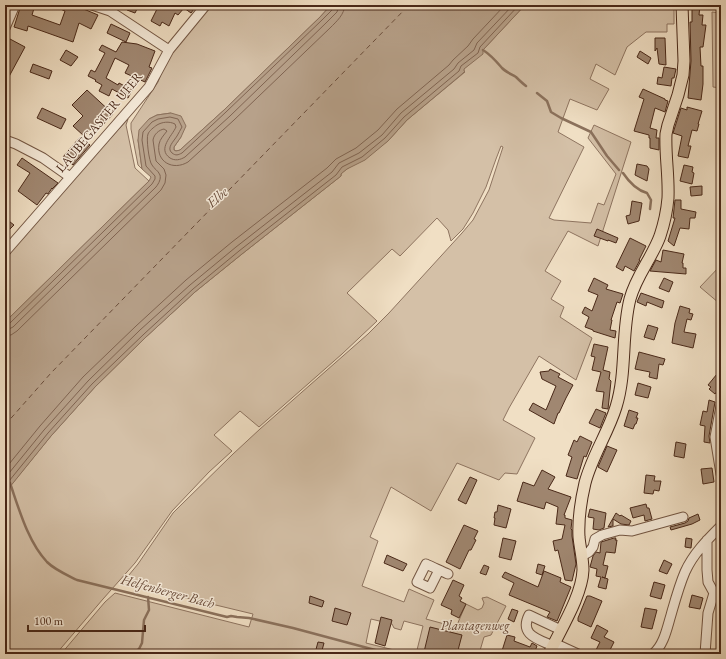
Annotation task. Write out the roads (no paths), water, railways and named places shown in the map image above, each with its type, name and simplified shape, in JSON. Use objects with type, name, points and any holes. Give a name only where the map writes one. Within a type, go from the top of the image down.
[{"type":"main road","points":[[552,648],[580,585],[582,556],[579,522],[583,492],[588,472],[613,416],[620,395],[626,322],[630,300],[637,281],[660,237],[666,214],[668,198],[666,134],[683,76],[684,61],[682,5]]},
{"type":"street","points":[[5,28],[15,5]]},
{"type":"street","points":[[92,5],[110,12],[169,50]]},
{"type":"street","name":"LAUBEGASTER UFER","points":[[5,252],[149,87],[169,50],[206,5]]},
{"type":"street","points":[[5,140],[43,158],[70,177]]},
{"type":"street","points":[[721,406],[715,437],[721,474]]},
{"type":"street","points":[[582,556],[589,552],[593,547],[595,539],[602,535],[620,530],[632,531],[683,517]]},
{"type":"street","points":[[653,654],[656,652],[663,639],[686,571],[706,540],[721,526]]},
{"type":"street","points":[[705,654],[708,613],[714,593],[708,582],[706,540]]},
{"type":"street","points":[[439,570],[448,574]]},
{"type":"street","points":[[561,630],[529,615],[527,620],[527,630],[531,635],[552,648],[578,654]]},
{"type":"water","name":"Elbe","points":[[331,5],[525,5],[483,50],[483,54],[464,69],[465,71],[462,74],[407,120],[388,141],[365,160],[347,169],[341,174],[341,176],[195,292],[146,337],[95,387],[51,436],[5,493],[5,322],[149,181],[151,177],[142,169],[138,140],[139,130],[149,119],[157,115],[171,113],[181,116],[186,126],[174,147],[174,150],[176,151],[180,150],[224,110]]},
{"type":"waterway","points":[[483,50],[507,72],[516,77],[526,86]]},
{"type":"waterway","points":[[537,93],[547,101],[551,112],[591,132],[607,156],[619,170]]},
{"type":"waterway","points":[[623,173],[633,185],[639,190],[647,193],[651,200],[650,209]]},
{"type":"waterway","name":"Helfenberger Bach","points":[[10,483],[29,535],[40,554],[47,562],[61,572],[77,580],[227,617],[249,618],[293,628],[390,654]]},
{"type":"waterway","points":[[131,654],[139,649],[142,643],[144,620],[149,610],[148,597]]},
{"type":"park label","name":"Plantagenweg","points":[[475,625]]}]
